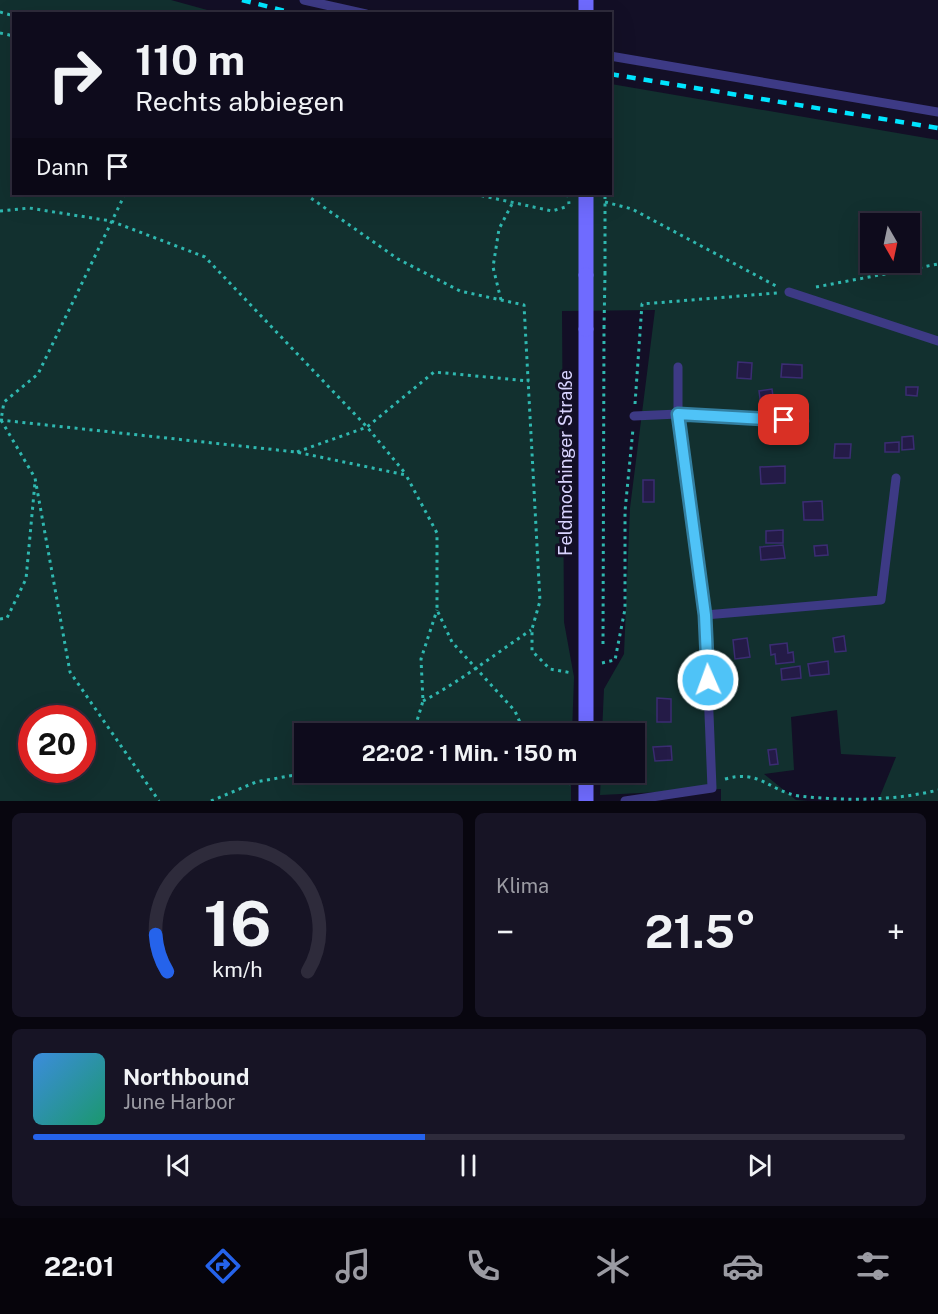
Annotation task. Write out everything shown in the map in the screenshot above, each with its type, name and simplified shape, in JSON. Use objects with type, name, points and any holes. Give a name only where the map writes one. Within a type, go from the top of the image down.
[{"type":"main road","name":"Feldmochinger Straße","points":[[586,195],[586,723]]},
{"type":"main road","points":[[586,783],[586,801]]},
{"type":"lane","points":[[304,0],[357,12]]},
{"type":"lane","points":[[612,56],[938,112]]},
{"type":"lane","points":[[789,292],[938,341]]},
{"type":"lane","points":[[625,801],[712,788],[705,615],[678,414],[678,367]]},
{"type":"lane","points":[[634,416],[678,414],[805,421]]},
{"type":"lane","points":[[705,615],[881,600],[896,478]]},
{"type":"path","points":[[124,195],[38,375],[4,402],[0,420],[35,478],[70,672],[159,801]]},
{"type":"path","points":[[306,195],[398,259],[460,291],[524,305],[540,601],[532,629],[532,651],[550,669],[576,674]]},
{"type":"path","points":[[479,195],[552,211],[569,206]]},
{"type":"path","points":[[603,647],[605,195]]},
{"type":"path","points":[[501,300],[493,267],[499,230],[513,202]]},
{"type":"path","points":[[606,202],[632,209],[789,292]]},
{"type":"path","points":[[0,211],[29,208],[111,221],[204,256],[367,427],[406,475],[437,533],[436,610],[421,659],[423,701],[416,723]]},
{"type":"path","points":[[602,655],[601,664],[615,660],[625,609],[625,511],[642,304]]},
{"type":"path","points":[[296,452],[367,427],[434,372],[529,381]]},
{"type":"path","points":[[0,420],[296,452],[406,475]]},
{"type":"path","points":[[0,619],[7,618],[26,579],[35,478]]},
{"type":"path","points":[[436,610],[452,642],[515,711],[520,723]]},
{"type":"path","points":[[423,701],[457,684],[477,667],[532,629]]},
{"type":"path","points":[[211,801],[256,782],[294,775]]},
{"type":"path","points":[[712,788],[726,778],[746,775],[760,778],[797,796],[862,800],[916,795],[938,790]]},
{"type":"path","points":[[570,783],[576,786]]},
{"type":"green space","points":[[0,0],[171,0],[214,12],[12,12],[12,195],[612,195],[612,84],[938,140],[938,801],[878,801],[896,757],[841,754],[837,710],[791,717],[794,770],[764,774],[796,800],[808,801],[721,801],[721,789],[600,795],[601,783],[645,783],[645,723],[602,723],[604,689],[624,654],[630,508],[655,310],[562,311],[564,622],[574,677],[572,723],[294,723],[294,783],[571,783],[571,801],[0,801]]},
{"type":"building","points":[[738,362],[752,363],[751,379],[737,378]]},
{"type":"building","points":[[782,364],[802,365],[802,378],[781,377]]},
{"type":"building","points":[[906,387],[918,387],[917,396],[906,395]]},
{"type":"building","points":[[772,389],[774,404],[761,406],[759,391]]},
{"type":"building","points":[[913,436],[914,449],[902,450],[902,437]]},
{"type":"building","points":[[899,442],[899,452],[885,452],[885,443]]},
{"type":"building","points":[[835,444],[851,444],[850,458],[834,458]]},
{"type":"building","points":[[785,466],[785,483],[761,484],[760,467]]},
{"type":"building","points":[[643,480],[654,480],[654,502],[643,502]]},
{"type":"building","points":[[822,501],[823,520],[804,520],[803,502]]},
{"type":"building","points":[[783,530],[783,543],[766,543],[766,531]]},
{"type":"building","points":[[783,545],[785,558],[761,560],[760,547]]},
{"type":"building","points":[[827,545],[828,555],[815,556],[814,546]]},
{"type":"building","points":[[844,636],[846,651],[835,652],[833,638]]},
{"type":"building","points":[[747,638],[750,657],[735,659],[733,640]]},
{"type":"building","points":[[787,643],[788,653],[793,652],[794,662],[776,664],[775,654],[771,655],[770,645]]},
{"type":"building","points":[[828,661],[829,674],[810,676],[808,664]]},
{"type":"building","points":[[800,666],[801,678],[782,680],[781,669]]},
{"type":"building","points":[[657,698],[671,699],[671,722],[657,722]]},
{"type":"building","points":[[671,746],[672,760],[655,761],[653,747]]},
{"type":"building","points":[[776,749],[778,764],[770,765],[768,750]]},
{"type":"railway","points":[[242,0],[289,12]]},
{"type":"railway","points":[[612,74],[938,128]]},
{"type":"route","points":[[708,680],[705,615],[678,414],[784,420]]}]
